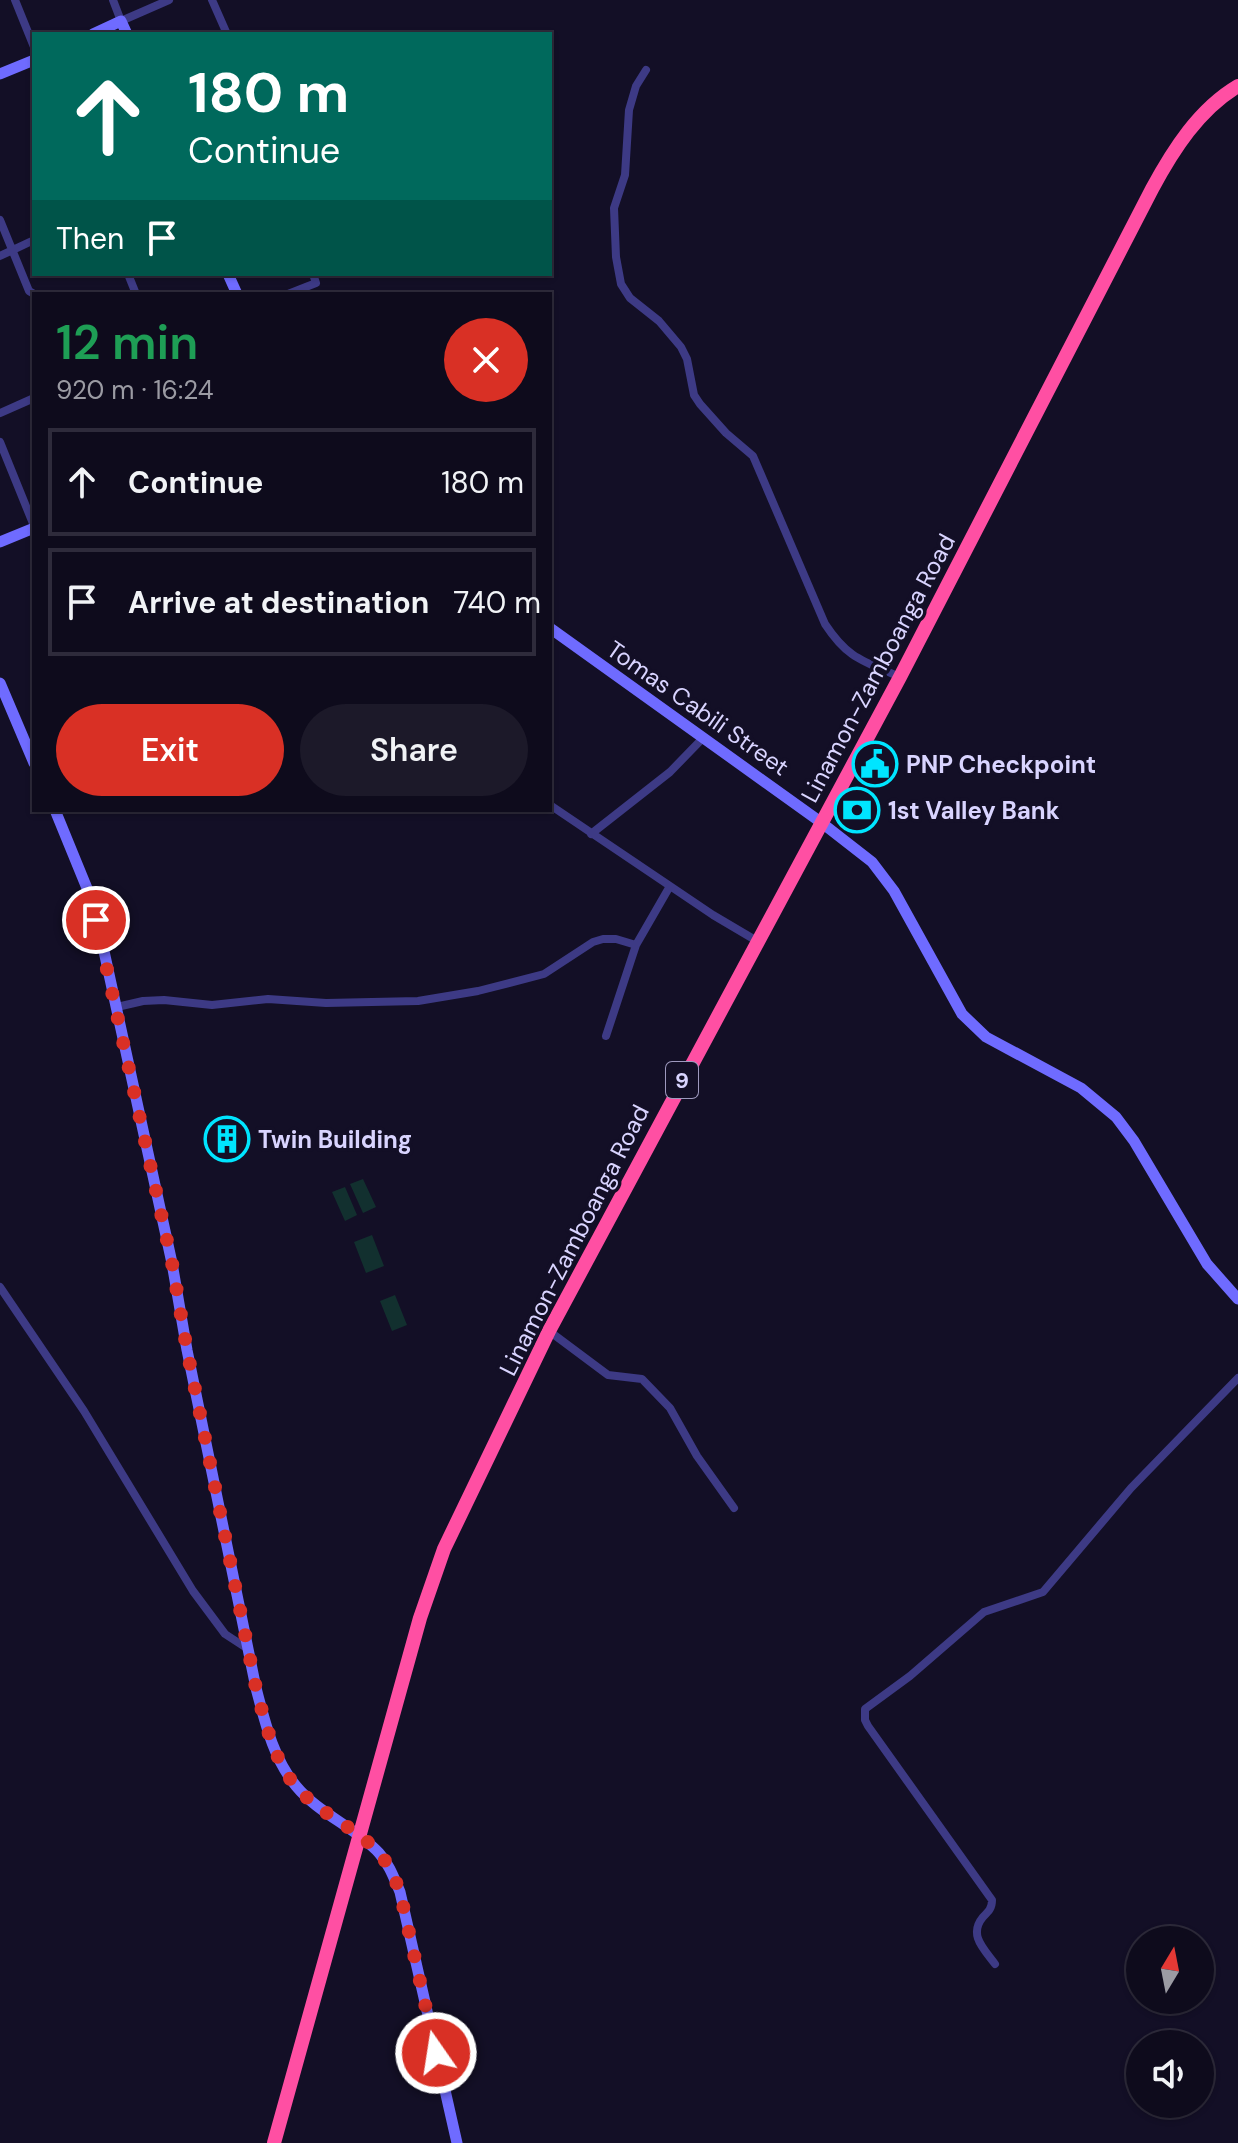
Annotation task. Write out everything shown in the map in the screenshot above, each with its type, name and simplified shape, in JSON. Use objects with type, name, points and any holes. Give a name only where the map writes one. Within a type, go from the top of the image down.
[{"type":"highway","name":"Linamon-Zamboanga Road","points":[[274,2143],[420,1618],[444,1549],[549,1331],[900,677],[1166,164],[1212,103],[1238,86]]},
{"type":"street","points":[[15,0],[32,42]]},
{"type":"street","points":[[113,0],[126,32]]},
{"type":"street","points":[[97,32],[169,0]]},
{"type":"street","points":[[212,0],[226,32]]},
{"type":"street","points":[[0,74],[32,61]]},
{"type":"street","points":[[646,70],[636,86],[629,110],[625,175],[614,208],[616,257],[621,284],[630,298],[666,328],[681,347],[687,359],[694,395],[700,404],[726,433],[753,456],[825,624],[839,645],[848,653],[900,677]]},
{"type":"street","points":[[0,220],[32,293]]},
{"type":"street","points":[[0,256],[32,241]]},
{"type":"street","points":[[293,292],[316,283],[314,276]]},
{"type":"street","points":[[0,413],[32,399]]},
{"type":"street","points":[[0,442],[32,522]]},
{"type":"street","points":[[0,542],[32,528]]},
{"type":"street","name":"Tomas Cabili Street","points":[[552,629],[859,850],[886,880],[954,1003],[971,1024],[986,1037],[1081,1088],[1116,1117],[1134,1141],[1207,1264],[1238,1299]]},
{"type":"street","points":[[0,683],[32,758]]},
{"type":"street","points":[[591,834],[670,772],[702,739]]},
{"type":"street","points":[[552,806],[757,941]]},
{"type":"street","points":[[56,812],[91,898],[117,1007],[169,1248],[256,1688],[268,1733],[282,1766],[297,1787],[380,1855],[400,1892],[457,2143]]},
{"type":"street","points":[[606,1036],[636,945],[670,886]]},
{"type":"street","points":[[117,1007],[164,1000],[212,1005],[268,999],[326,1003],[418,1001],[478,991],[544,974],[593,942],[603,939],[636,945]]},
{"type":"street","points":[[0,1287],[84,1411],[193,1591],[225,1634],[249,1649]]},
{"type":"street","points":[[549,1331],[608,1375],[642,1379],[670,1408],[697,1456],[734,1508]]},
{"type":"street","points":[[995,1964],[975,1933],[977,1924],[992,1906],[992,1900],[868,1726],[865,1709],[910,1676],[984,1612],[1043,1592],[1131,1488],[1238,1378]]},
{"type":"green space","points":[[363,1179],[376,1207],[363,1213],[350,1184]]},
{"type":"green space","points":[[345,1187],[357,1215],[345,1221],[332,1192]]},
{"type":"green space","points":[[372,1235],[384,1266],[366,1273],[354,1242]]},
{"type":"green space","points":[[395,1295],[407,1325],[392,1331],[380,1301]]},
{"type":"place","name":"PNP Checkpoint","points":[[875,764]]},
{"type":"place","name":"1st Valley Bank","points":[[857,810]]},
{"type":"place","name":"Twin Building","points":[[227,1139]]},
{"type":"route","points":[[96,920],[172,1263],[256,1688],[268,1733],[282,1766],[297,1787],[314,1804],[360,1836],[392,1872],[400,1892],[436,2053]]}]
